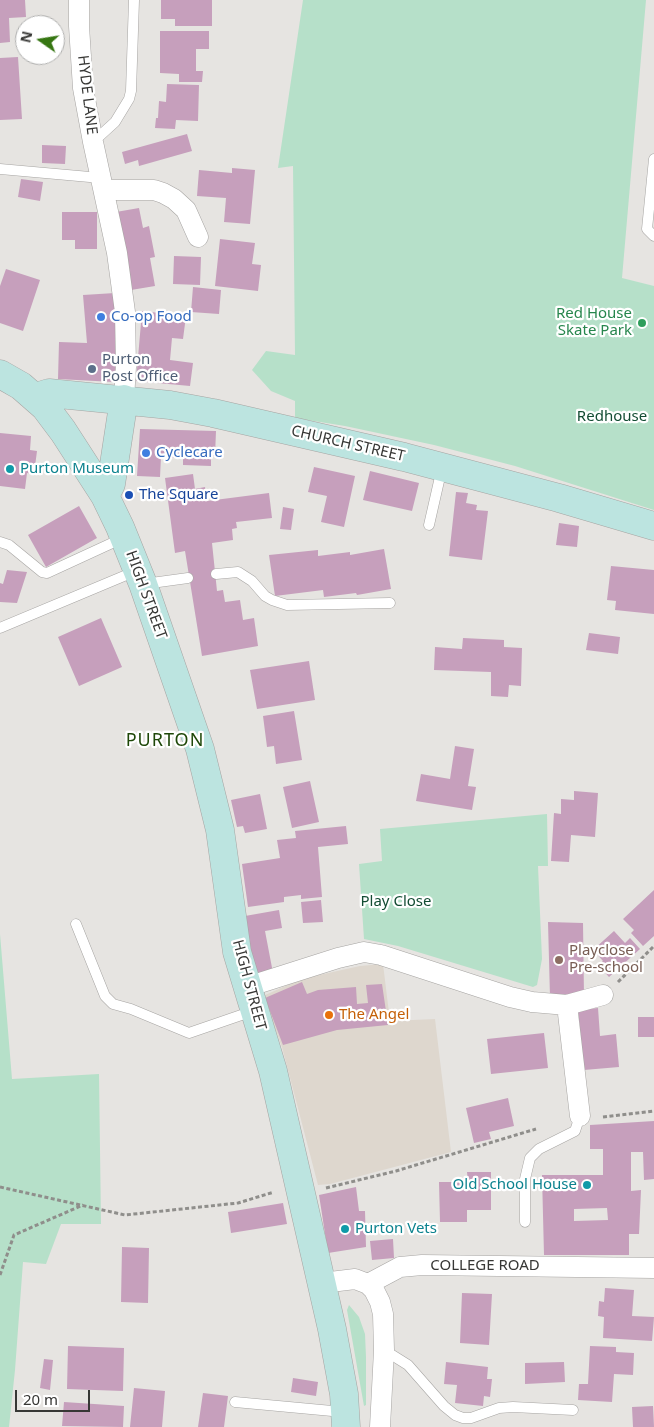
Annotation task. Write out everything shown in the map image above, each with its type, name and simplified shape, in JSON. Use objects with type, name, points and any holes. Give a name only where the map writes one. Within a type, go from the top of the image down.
[{"type":"street","name":"HYDE LANE","points":[[79,0],[83,88],[92,142],[117,253],[125,312],[126,367],[124,399]]},
{"type":"street","points":[[102,184],[164,193],[186,210],[198,237]]},
{"type":"street","name":"HIGH STREET","points":[[0,374],[21,386],[46,407],[105,496],[140,577],[200,749],[220,830],[237,952],[273,1071],[322,1283],[340,1371],[346,1420]]},
{"type":"street","name":"CHURCH STREET","points":[[36,398],[49,392],[124,399],[213,413],[357,445],[559,498],[654,526]]},
{"type":"street","points":[[105,496],[111,484],[124,399]]},
{"type":"street","points":[[251,999],[338,958],[364,952],[380,955],[510,997],[532,1002],[567,1005],[603,995]]},
{"type":"street","points":[[567,1005],[580,1116]]},
{"type":"street","name":"COLLEGE ROAD","points":[[368,1284],[400,1267],[422,1265],[654,1268]]},
{"type":"street","points":[[322,1283],[355,1278],[368,1284],[374,1290],[380,1302],[384,1314],[380,1427]]},
{"type":"lane","points":[[92,142],[115,122],[129,99],[131,91],[134,0]]},
{"type":"lane","points":[[654,159],[648,229],[654,236]]},
{"type":"lane","points":[[0,169],[102,184]]},
{"type":"lane","points":[[430,525],[442,467]]},
{"type":"lane","points":[[0,542],[9,545],[42,572],[47,573],[124,538]]},
{"type":"lane","points":[[216,574],[238,572],[246,575],[265,596],[287,605],[390,603]]},
{"type":"lane","points":[[0,628],[123,577],[188,578]]},
{"type":"lane","points":[[76,924],[105,996],[113,1004],[131,1009],[189,1033],[251,999]]},
{"type":"lane","points":[[525,1222],[525,1179],[530,1158],[539,1149],[575,1131],[580,1116]]},
{"type":"lane","points":[[384,1350],[408,1365],[444,1406],[455,1415],[463,1418],[471,1418],[499,1408],[572,1410]]},
{"type":"lane","points":[[235,1402],[346,1420]]},
{"type":"path","points":[[603,995],[654,946]]},
{"type":"path","points":[[332,1186],[396,1171],[580,1116],[591,1118],[654,1111]]},
{"type":"path","points":[[0,1187],[125,1215],[238,1203],[298,1185]]},
{"type":"path","points":[[0,1275],[14,1235],[83,1205]]},
{"type":"shaded area","points":[[383,964],[390,1021],[435,1019],[451,1152],[330,1184],[318,1185],[282,1047],[263,996],[301,979],[360,966]]},
{"type":"green space","name":"Redhouse","points":[[303,0],[646,0],[622,278],[654,286],[654,510],[515,466],[434,445],[345,426],[295,418],[295,401],[271,391],[252,370],[266,351],[295,355],[293,166],[278,168]]},
{"type":"green space","name":"Play Close","points":[[547,814],[548,866],[538,866],[542,959],[537,985],[533,987],[398,946],[364,939],[359,864],[382,861],[380,829]]},
{"type":"green space","points":[[0,934],[12,1079],[99,1074],[101,1224],[61,1224],[46,1264],[23,1262],[9,1427],[0,1427]]},
{"type":"green space","points":[[349,1305],[359,1317],[365,1334],[366,1405],[364,1406],[347,1310]]},
{"type":"building","points":[[0,0],[25,0],[26,15],[15,15],[15,18],[9,18],[10,42],[0,43]]},
{"type":"building","points":[[161,0],[212,0],[212,26],[175,26],[175,19],[161,19]]},
{"type":"building","points":[[160,31],[209,31],[209,49],[196,49],[196,71],[203,71],[202,82],[179,82],[179,74],[160,73]]},
{"type":"building","points":[[15,57],[15,65],[19,65],[22,119],[0,120],[0,58]]},
{"type":"building","points":[[167,84],[199,85],[198,121],[176,120],[175,129],[155,128],[156,118],[158,118],[159,101],[166,102]]},
{"type":"building","points":[[187,134],[192,151],[139,166],[138,160],[125,164],[122,152]]},
{"type":"building","points":[[42,145],[66,146],[65,164],[42,163]]},
{"type":"building","points":[[232,168],[255,170],[250,224],[224,222],[226,198],[197,196],[199,170],[232,173]]},
{"type":"building","points":[[21,179],[43,182],[40,201],[18,197]]},
{"type":"building","points":[[139,208],[143,228],[149,226],[155,257],[150,258],[155,286],[131,290],[116,212]]},
{"type":"building","points":[[62,212],[97,212],[97,249],[75,249],[75,240],[62,240]]},
{"type":"building","points":[[220,239],[255,243],[252,264],[261,265],[258,291],[215,286]]},
{"type":"building","points":[[174,256],[201,257],[200,285],[173,284]]},
{"type":"building","points":[[6,269],[40,280],[23,331],[0,323],[0,286]]},
{"type":"building","points":[[193,287],[221,290],[219,314],[191,312]]},
{"type":"building","name":"Co-op Food","points":[[115,293],[118,338],[114,382],[58,379],[59,342],[87,343],[83,295]]},
{"type":"building","points":[[142,311],[186,316],[183,339],[172,338],[170,360],[193,363],[190,386],[136,381]]},
{"type":"building","points":[[140,429],[216,431],[215,456],[211,456],[211,466],[183,465],[183,458],[161,457],[160,477],[137,476]]},
{"type":"building","points":[[0,433],[31,436],[30,450],[37,451],[34,474],[27,473],[25,489],[0,486]]},
{"type":"building","points":[[314,467],[355,476],[344,527],[321,522],[327,496],[308,492]]},
{"type":"building","points":[[370,471],[419,483],[412,511],[363,500]]},
{"type":"building","points":[[193,474],[195,489],[205,487],[207,501],[269,493],[272,518],[236,522],[237,528],[232,529],[233,540],[212,543],[217,591],[223,590],[225,602],[240,600],[243,620],[254,618],[258,646],[202,656],[185,551],[175,553],[165,478]]},
{"type":"building","points":[[456,492],[468,493],[466,503],[477,505],[476,510],[488,511],[482,560],[449,556]]},
{"type":"building","points":[[79,506],[97,538],[46,567],[28,535]]},
{"type":"building","points":[[283,507],[294,509],[291,530],[280,529]]},
{"type":"building","points":[[559,523],[579,526],[577,547],[556,545]]},
{"type":"building","points":[[384,549],[391,589],[357,595],[356,593],[324,597],[323,590],[275,596],[269,555],[318,550],[318,556],[350,552],[350,555]]},
{"type":"building","points":[[611,566],[654,570],[654,614],[615,610],[616,601],[607,600]]},
{"type":"building","points":[[7,570],[27,572],[17,603],[0,602],[0,583],[3,584]]},
{"type":"building","points":[[101,618],[122,667],[79,686],[58,637]]},
{"type":"building","points":[[589,633],[620,637],[618,654],[586,650]]},
{"type":"building","points":[[463,638],[504,640],[504,647],[522,648],[521,686],[509,685],[508,697],[491,696],[491,672],[434,670],[435,647],[462,649]]},
{"type":"building","points":[[309,661],[315,700],[257,709],[250,670]]},
{"type":"building","points":[[294,711],[302,760],[276,764],[274,746],[267,747],[263,716]]},
{"type":"building","points":[[455,746],[474,749],[468,786],[476,787],[472,810],[416,801],[421,774],[450,779]]},
{"type":"building","points":[[310,781],[319,822],[292,828],[283,787]]},
{"type":"building","points":[[574,791],[598,793],[595,837],[571,835],[569,862],[551,861],[554,813],[561,814],[561,799],[574,800]]},
{"type":"building","points":[[260,794],[267,829],[245,833],[243,826],[237,827],[231,800]]},
{"type":"building","points":[[346,826],[348,844],[318,847],[322,897],[301,899],[301,895],[284,897],[284,902],[248,907],[242,864],[280,858],[277,840],[296,838],[295,831]]},
{"type":"building","points":[[654,890],[654,936],[643,946],[631,933],[634,930],[623,919]]},
{"type":"building","points":[[321,900],[323,922],[303,923],[301,902]]},
{"type":"building","points":[[279,910],[282,928],[265,931],[273,973],[255,976],[245,916]]},
{"type":"building","points":[[548,922],[583,923],[584,997],[550,997]]},
{"type":"building","points":[[614,931],[625,943],[630,938],[640,949],[609,977],[598,965],[603,961],[593,950]]},
{"type":"building","name":"The Angel","points":[[302,982],[307,994],[318,990],[356,987],[357,1004],[368,1003],[366,985],[382,984],[388,1025],[337,1030],[283,1045],[265,998]]},
{"type":"building","points":[[598,1008],[600,1036],[616,1034],[619,1067],[584,1070],[578,1010]]},
{"type":"building","points":[[638,1017],[654,1017],[654,1037],[638,1037]]},
{"type":"building","points":[[544,1033],[548,1068],[491,1074],[487,1039]]},
{"type":"building","points":[[508,1098],[514,1126],[489,1132],[491,1139],[474,1143],[466,1108]]},
{"type":"building","name":"Old School House","points":[[654,1121],[654,1179],[644,1180],[643,1152],[631,1152],[631,1191],[641,1190],[639,1234],[629,1234],[629,1255],[544,1255],[542,1175],[603,1175],[603,1149],[590,1149],[590,1125]],"holes":[[[607,1208],[608,1220],[574,1221],[574,1209]]]},
{"type":"building","points":[[467,1172],[491,1172],[491,1210],[467,1210],[467,1222],[440,1222],[439,1182],[468,1182]]},
{"type":"building","name":"Purton Vets","points":[[356,1187],[359,1211],[365,1211],[366,1247],[328,1253],[319,1195]]},
{"type":"building","points":[[283,1203],[287,1224],[231,1233],[228,1212]]},
{"type":"building","points":[[393,1239],[394,1258],[372,1260],[370,1241]]},
{"type":"building","points":[[122,1247],[149,1248],[148,1303],[121,1302]]},
{"type":"building","points":[[605,1288],[634,1290],[632,1316],[654,1317],[652,1341],[603,1338],[604,1317],[598,1316],[599,1301],[604,1302]]},
{"type":"building","points":[[462,1293],[492,1294],[489,1345],[460,1343]]},
{"type":"building","points":[[68,1346],[124,1348],[123,1391],[67,1389]]},
{"type":"building","points":[[590,1346],[616,1347],[616,1352],[634,1353],[633,1375],[614,1374],[612,1402],[578,1400],[579,1384],[588,1384]]},
{"type":"building","points":[[44,1359],[53,1360],[50,1390],[40,1388]]},
{"type":"building","points":[[446,1362],[488,1367],[487,1379],[492,1379],[490,1397],[484,1396],[483,1406],[455,1403],[457,1385],[444,1384]]},
{"type":"building","points":[[564,1362],[565,1382],[525,1384],[525,1363]]},
{"type":"building","points":[[293,1378],[318,1382],[316,1396],[291,1392]]},
{"type":"building","points":[[134,1388],[165,1391],[162,1427],[130,1427]]},
{"type":"building","points":[[203,1393],[228,1396],[224,1427],[198,1427]]},
{"type":"building","points":[[64,1402],[124,1406],[123,1427],[62,1426]]},
{"type":"building","points":[[653,1406],[654,1427],[633,1427],[632,1407]]},
{"type":"place","name":"Co-op Food","points":[[101,317]]},
{"type":"place","name":"Red House Skate Park","points":[[642,323]]},
{"type":"place","name":"Purton Post Office","points":[[92,369]]},
{"type":"place","name":"Cyclecare","points":[[146,453]]},
{"type":"place","name":"Purton Museum","points":[[10,469]]},
{"type":"place","name":"The Square","points":[[129,495]]},
{"type":"place","name":"Playclose Pre-school","points":[[559,960]]},
{"type":"place","name":"The Angel","points":[[329,1015]]},
{"type":"place","name":"Old School House","points":[[587,1185]]},
{"type":"place","name":"Purton Vets","points":[[345,1229]]},
{"type":"district","name":"PURTON","points":[[165,741]]}]
